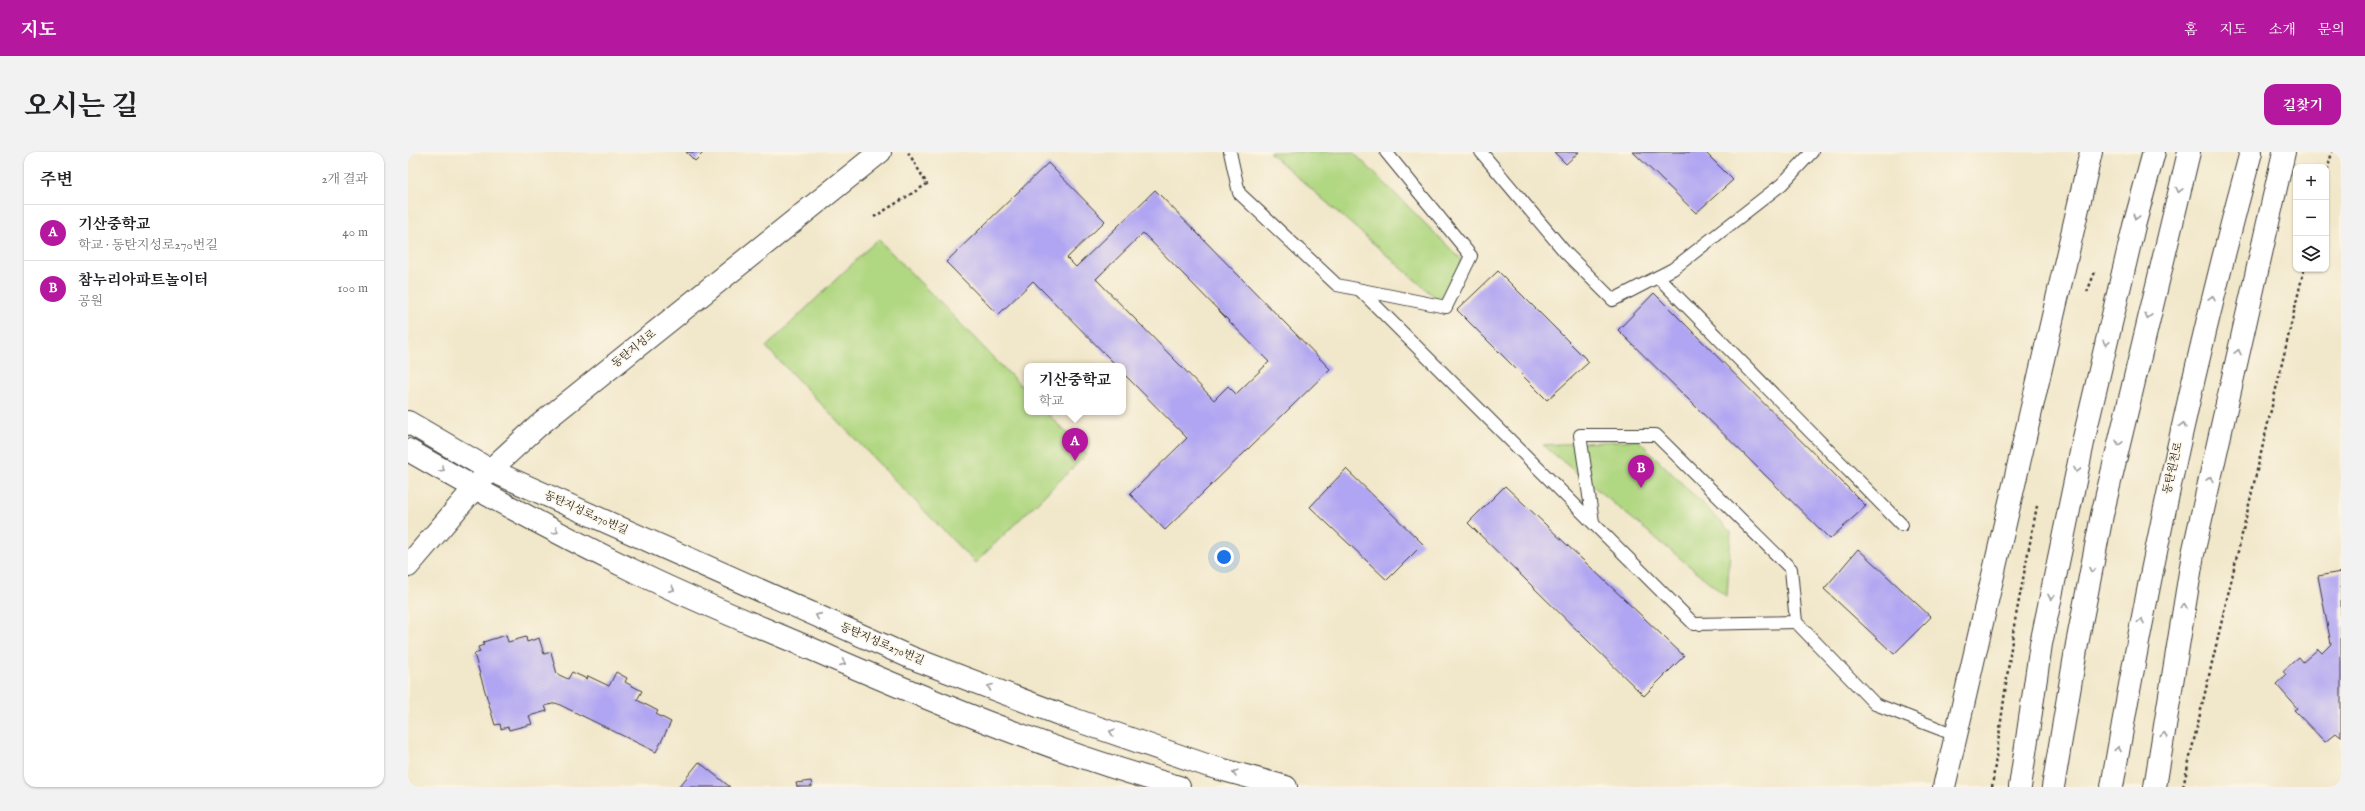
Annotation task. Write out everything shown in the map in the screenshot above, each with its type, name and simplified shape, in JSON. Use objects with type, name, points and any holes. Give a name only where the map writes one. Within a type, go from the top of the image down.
[{"type":"main road","name":"동탄지성로","points":[[408,566],[490,470],[538,426],[880,152]]},
{"type":"main road","points":[[1944,787],[1958,736],[2091,152]]},
{"type":"main road","points":[[2020,787],[2041,644],[2084,438],[2134,226],[2154,152]]},
{"type":"main road","points":[[2053,787],[2077,644],[2102,516],[2189,152]]},
{"type":"main road","name":"동탄원천로","points":[[2112,787],[2133,658],[2159,529],[2217,280],[2251,152]]},
{"type":"main road","points":[[2155,787],[2193,554],[2284,152]]},
{"type":"main road","name":"동탄지성로270번길","points":[[408,422],[490,470],[912,658],[1067,717],[1209,766],[1286,787]]},
{"type":"main road","points":[[408,450],[474,488],[632,570],[896,685],[1112,768],[1179,787]]},
{"type":"lane","points":[[1230,152],[1239,193],[1337,285],[1446,307],[1471,256],[1386,152]]},
{"type":"lane","points":[[1481,152],[1565,252],[1613,300],[1673,269],[1782,184],[1812,152]]},
{"type":"lane","points":[[1658,277],[1902,525]]},
{"type":"lane","points":[[1360,290],[1694,624],[1796,622]]},
{"type":"lane","points":[[1592,522],[1580,435],[1656,434],[1791,569],[1796,622],[1875,704],[1958,736]]},
{"type":"path","points":[[874,217],[927,184],[908,152]]},
{"type":"path","points":[[2329,164],[2332,152]]},
{"type":"path","points":[[2183,787],[2303,272]]},
{"type":"green space","points":[[1269,152],[1353,152],[1462,260],[1446,307]]},
{"type":"green space","points":[[878,239],[1024,389],[1024,415],[1049,415],[1087,454],[975,563],[766,347]]},
{"type":"green space","points":[[1638,440],[1731,532],[1727,597],[1543,445]]},
{"type":"building","points":[[686,152],[704,152],[695,161]]},
{"type":"building","points":[[1554,152],[1579,152],[1566,164]]},
{"type":"building","points":[[1633,152],[1705,152],[1733,180],[1696,213]]},
{"type":"building","points":[[1048,163],[1105,221],[1067,258],[1076,267],[1155,190],[1330,369],[1165,530],[1130,494],[1187,438],[1126,376],[1126,363],[1114,363],[1033,281],[998,315],[946,262]],"holes":[[[1143,233],[1269,362],[1236,394],[1228,386],[1214,400],[1096,279]]]},
{"type":"building","points":[[1498,271],[1589,362],[1547,400],[1457,310]]},
{"type":"building","points":[[1654,293],[1866,506],[1830,539],[1618,330]]},
{"type":"building","points":[[1346,469],[1423,544],[1387,580],[1310,507]]},
{"type":"building","points":[[1505,486],[1684,656],[1644,696],[1468,523]]},
{"type":"building","points":[[1858,549],[1931,617],[1894,654],[1824,589]]},
{"type":"building","points":[[2341,572],[2341,737],[2336,733],[2325,742],[2294,710],[2297,708],[2276,684],[2286,675],[2283,671],[2299,657],[2303,662],[2318,649],[2322,653],[2331,644],[2318,576]]},
{"type":"building","points":[[506,635],[508,642],[526,637],[527,642],[539,638],[544,654],[551,652],[557,674],[568,679],[572,672],[587,679],[588,676],[609,686],[616,672],[627,678],[625,682],[642,691],[637,700],[658,711],[656,714],[671,722],[656,752],[556,703],[545,706],[547,711],[529,716],[532,724],[509,730],[508,727],[501,729],[500,724],[495,725],[474,654],[480,652],[478,647],[484,645],[483,642]]},
{"type":"building","points":[[699,762],[730,787],[679,787]]},
{"type":"building","points":[[811,781],[812,787],[797,787],[796,783]]},
{"type":"place","name":"기산중학교","points":[[1075,461]]},
{"type":"place","name":"참누리아파트놀이터","points":[[1641,488]]}]
